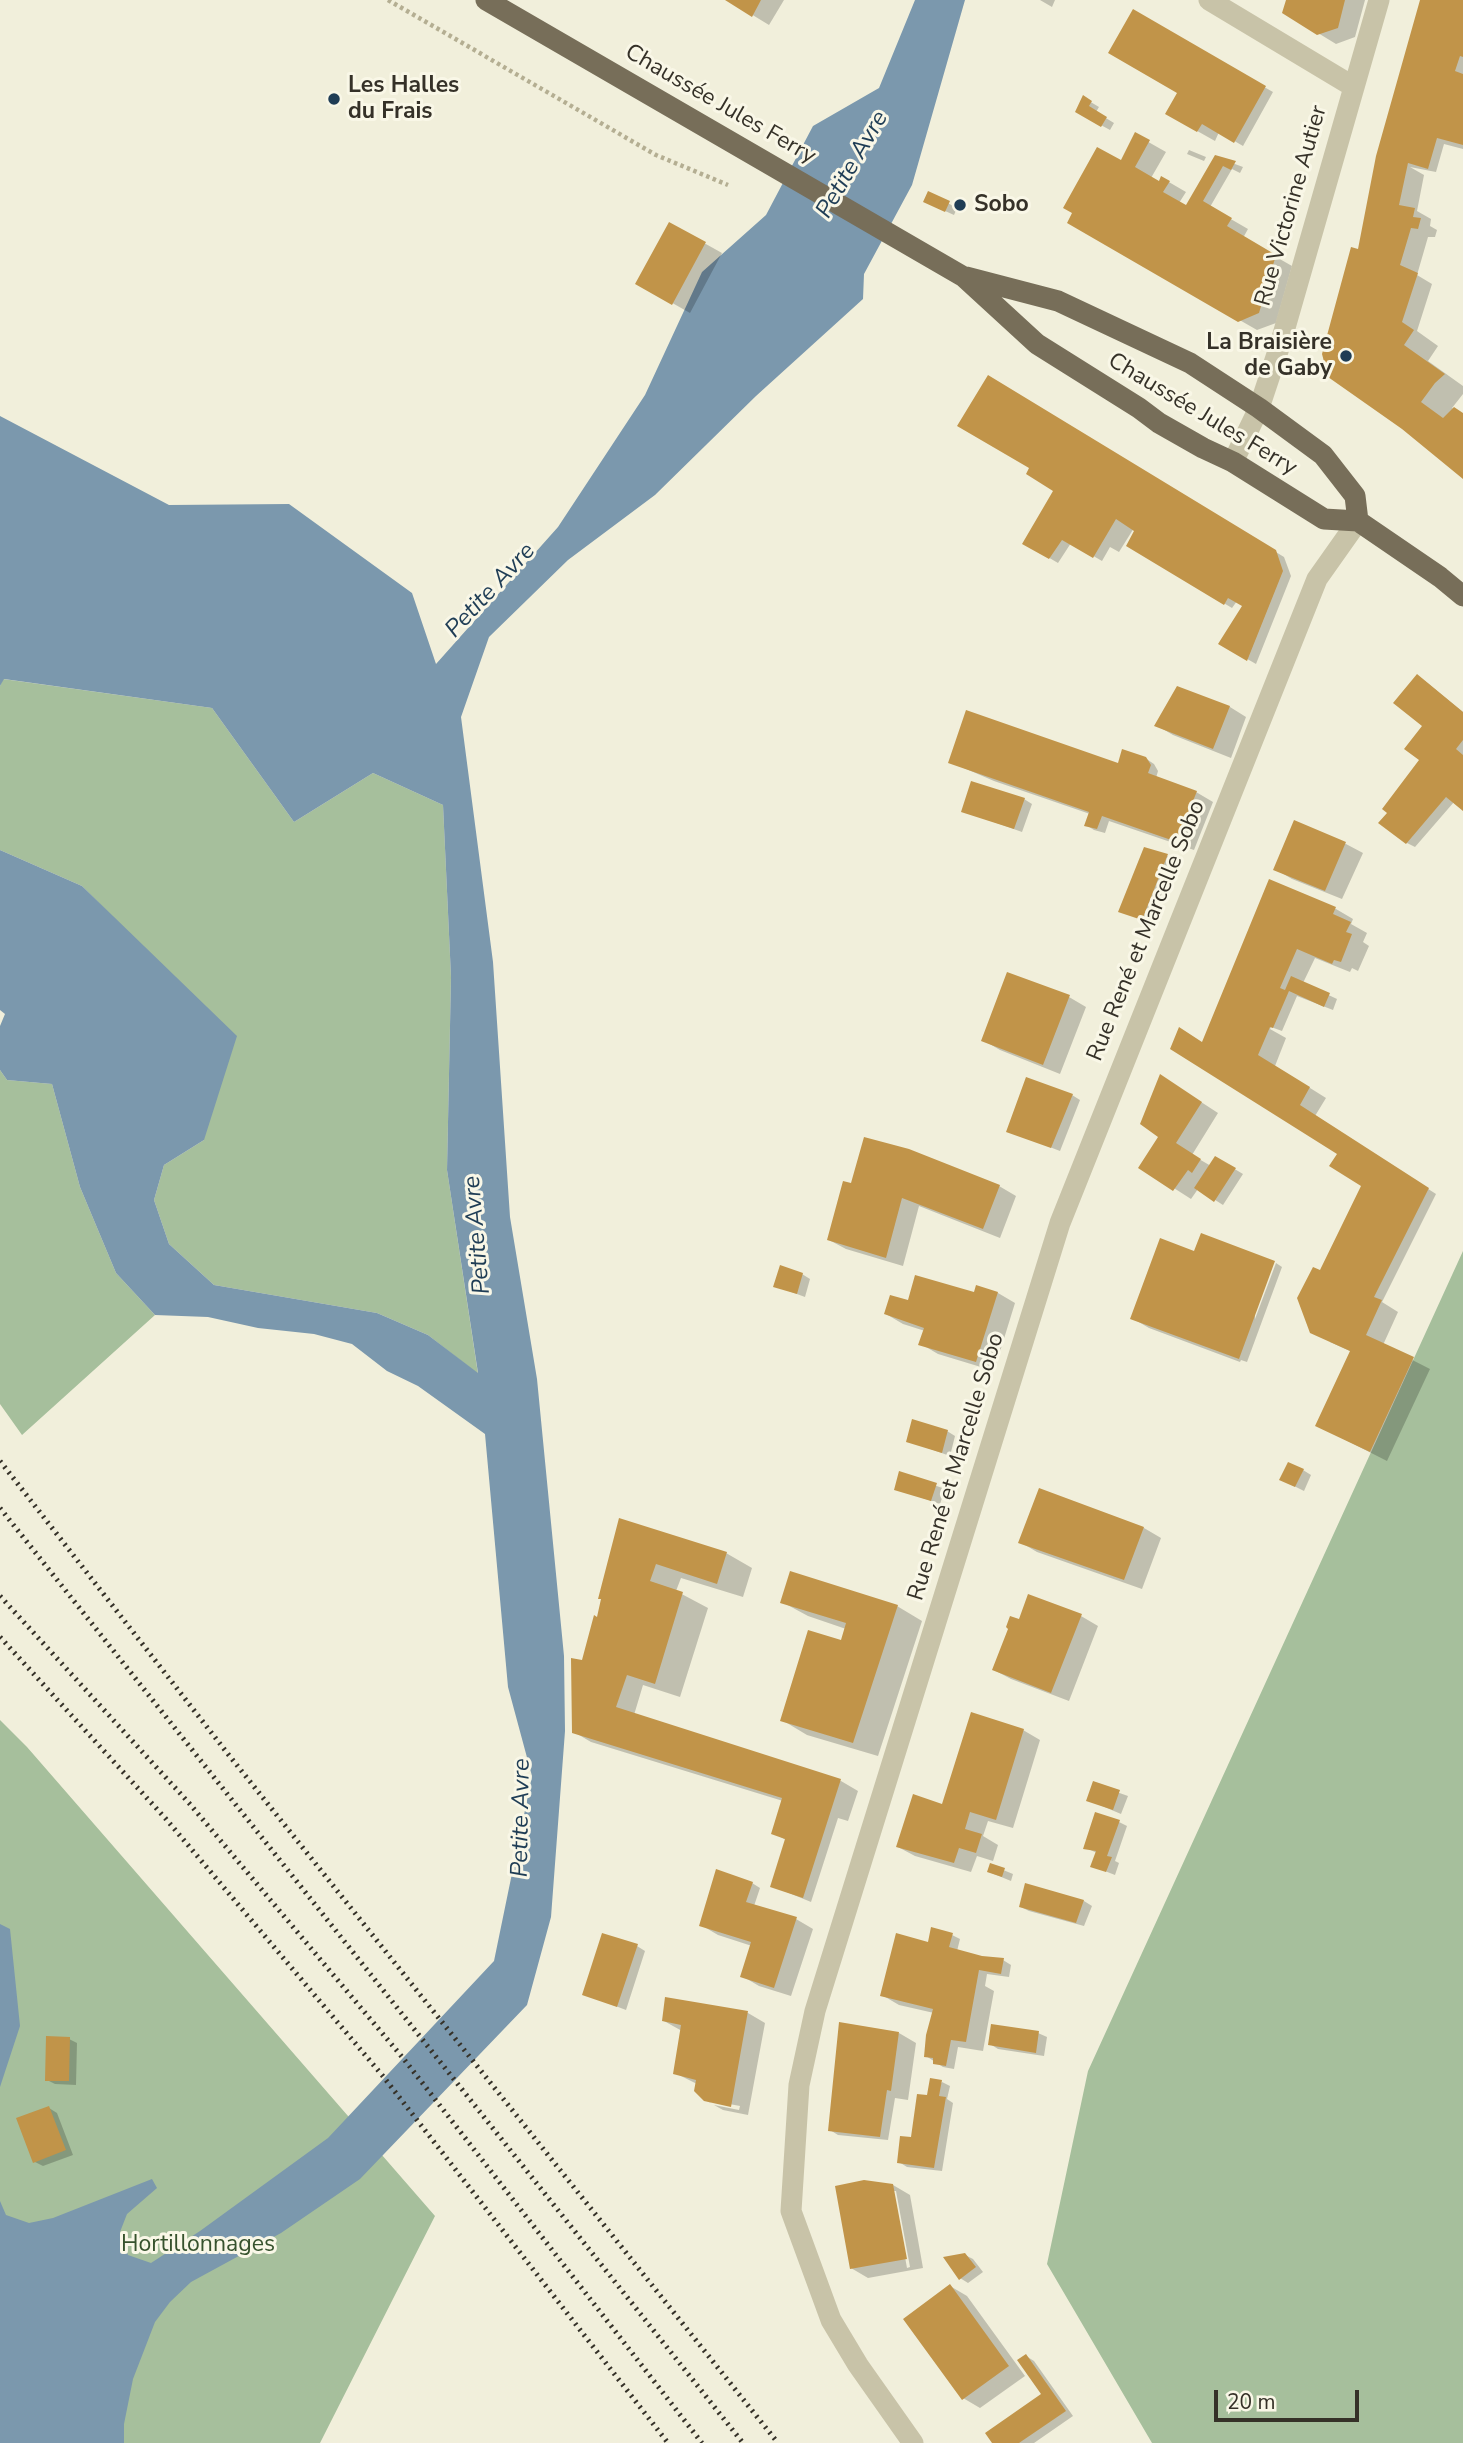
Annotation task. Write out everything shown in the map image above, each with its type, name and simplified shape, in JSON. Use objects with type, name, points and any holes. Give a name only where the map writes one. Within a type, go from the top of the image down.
[{"type":"main road","name":"Chaussée Jules Ferry","points":[[486,0],[964,276],[1037,344],[1159,424],[1233,462],[1324,519],[1357,521],[1440,577],[1463,596]]},
{"type":"main road","name":"Chaussée Jules Ferry","points":[[964,276],[1058,301],[1190,363],[1259,408],[1322,455],[1355,496],[1357,521]]},
{"type":"street","points":[[1209,0],[1354,86]]},
{"type":"street","name":"Rue Victorine Autier","points":[[1233,462],[1259,408],[1379,0]]},
{"type":"street","name":"Rue René et Marcelle Sobo","points":[[913,2443],[858,2365],[831,2320],[791,2211],[799,2085],[816,2011],[1060,1223],[1317,579],[1357,521]]},
{"type":"path","points":[[388,0],[656,155],[729,186]]},
{"type":"green space","points":[[3,679],[212,708],[294,822],[373,773],[443,805],[451,977],[447,1170],[478,1374],[428,1335],[377,1313],[214,1285],[169,1244],[154,1200],[164,1165],[204,1140],[148,952],[82,886],[0,850],[0,686]]},
{"type":"green space","points":[[0,1070],[7,1080],[52,1084],[80,1187],[116,1273],[155,1315],[22,1435],[0,1404]]},
{"type":"green space","points":[[1463,1251],[1463,2443],[1152,2443],[1047,2264],[1088,2071]]},
{"type":"green space","name":"Hortillonnages","points":[[0,1720],[27,1747],[435,2216],[320,2443],[0,2443]]},
{"type":"water","name":"Petite Avre","points":[[915,0],[965,0],[912,185],[864,274],[863,299],[756,396],[655,495],[568,560],[489,637],[461,717],[493,962],[510,1217],[537,1379],[564,1656],[565,1731],[551,1917],[527,2005],[360,2179],[281,2233],[191,2282],[170,2302],[155,2322],[133,2379],[124,2424],[124,2443],[0,2443],[0,2201],[6,2215],[29,2223],[53,2218],[152,2179],[157,2188],[127,2214],[120,2232],[128,2255],[151,2263],[200,2231],[328,2138],[494,1961],[532,1776],[508,1687],[485,1434],[418,1386],[387,1371],[352,1344],[314,1334],[258,1328],[208,1317],[155,1315],[116,1273],[80,1187],[52,1084],[7,1080],[0,1070],[0,1026],[5,1014],[0,1010],[0,850],[82,886],[237,1036],[204,1140],[164,1165],[154,1200],[169,1244],[214,1285],[377,1313],[428,1335],[478,1373],[447,1170],[451,977],[443,805],[373,773],[294,822],[212,708],[4,679],[0,686],[0,416],[169,505],[289,504],[412,593],[436,664],[558,527],[645,395],[702,272],[766,215],[813,126],[879,88]]},
{"type":"water","points":[[0,1924],[10,1929],[20,2026],[0,2087]]},
{"type":"building","points":[[725,0],[761,0],[752,17]]},
{"type":"building","points":[[1286,0],[1345,0],[1338,28],[1317,35],[1282,13]]},
{"type":"building","points":[[1420,0],[1463,0],[1463,57],[1460,56],[1455,71],[1463,74],[1463,145],[1437,138],[1428,169],[1408,163],[1399,205],[1415,208],[1413,217],[1421,218],[1418,229],[1411,228],[1400,265],[1418,273],[1402,322],[1414,330],[1404,345],[1445,374],[1421,402],[1443,418],[1454,407],[1463,413],[1463,479],[1402,429],[1328,377],[1322,354],[1351,247],[1358,249],[1376,156]]},
{"type":"building","points":[[1133,9],[1266,86],[1234,143],[1202,124],[1197,132],[1165,114],[1177,93],[1108,53]]},
{"type":"building","points":[[1083,95],[1092,101],[1089,106],[1107,117],[1101,127],[1075,112]]},
{"type":"building","points":[[1135,132],[1150,140],[1135,167],[1159,181],[1161,176],[1170,181],[1163,192],[1186,205],[1215,155],[1236,161],[1231,170],[1223,166],[1203,201],[1232,218],[1227,226],[1276,255],[1259,313],[1238,322],[1067,223],[1072,213],[1063,208],[1097,147],[1121,160]]},
{"type":"building","points":[[928,191],[950,201],[945,212],[923,202]]},
{"type":"building","points":[[669,222],[706,242],[672,305],[635,284]]},
{"type":"building","points":[[988,375],[1276,550],[1283,571],[1247,661],[1218,644],[1242,606],[1228,598],[1224,605],[1126,546],[1134,531],[1116,519],[1093,558],[1062,540],[1049,559],[1022,544],[1053,491],[1026,474],[1029,468],[957,426]]},
{"type":"building","points":[[1417,674],[1463,712],[1463,740],[1456,749],[1463,755],[1463,811],[1446,797],[1406,844],[1378,823],[1387,813],[1382,809],[1419,760],[1404,749],[1422,726],[1393,703]]},
{"type":"building","points":[[1177,686],[1230,706],[1213,749],[1154,726]]},
{"type":"building","points":[[966,710],[1118,763],[1122,749],[1146,757],[1151,765],[1148,773],[1197,791],[1177,842],[1102,816],[1097,829],[1084,826],[1089,812],[948,763]]},
{"type":"building","points":[[971,781],[1025,798],[1014,829],[961,812]]},
{"type":"building","points":[[1294,820],[1346,842],[1325,891],[1273,870]]},
{"type":"building","points":[[1144,847],[1168,854],[1142,920],[1118,912]]},
{"type":"building","points":[[1269,879],[1336,907],[1333,914],[1351,922],[1346,932],[1352,934],[1341,962],[1334,960],[1332,964],[1297,949],[1280,988],[1285,990],[1291,976],[1330,993],[1324,1007],[1289,991],[1258,1055],[1310,1087],[1300,1105],[1429,1188],[1374,1297],[1382,1300],[1366,1335],[1414,1357],[1370,1452],[1315,1426],[1350,1351],[1310,1333],[1297,1298],[1313,1267],[1320,1270],[1361,1186],[1329,1166],[1337,1154],[1170,1049],[1179,1027],[1202,1042]]},
{"type":"building","points":[[1007,972],[1070,995],[1043,1065],[981,1041]]},
{"type":"building","points":[[1160,1074],[1202,1102],[1176,1143],[1201,1159],[1192,1173],[1188,1170],[1173,1191],[1138,1168],[1158,1137],[1140,1124]]},
{"type":"building","points":[[1026,1077],[1073,1094],[1051,1148],[1006,1132]]},
{"type":"building","points":[[864,1137],[909,1149],[1000,1185],[983,1229],[902,1198],[886,1258],[827,1240],[843,1181],[851,1183]]},
{"type":"building","points":[[1215,1156],[1236,1168],[1214,1202],[1194,1188]]},
{"type":"building","points":[[1201,1233],[1275,1261],[1239,1359],[1130,1319],[1160,1238],[1194,1251]]},
{"type":"building","points":[[780,1265],[803,1273],[797,1294],[773,1287]]},
{"type":"building","points":[[915,1275],[974,1292],[976,1285],[998,1292],[976,1362],[918,1345],[924,1328],[884,1314],[890,1295],[908,1300]]},
{"type":"building","points":[[912,1419],[948,1430],[942,1453],[906,1442]]},
{"type":"building","points":[[1288,1462],[1304,1469],[1295,1487],[1279,1480]]},
{"type":"building","points":[[899,1471],[937,1483],[931,1501],[894,1490]]},
{"type":"building","points":[[1039,1488],[1144,1527],[1124,1580],[1018,1543]]},
{"type":"building","points":[[619,1518],[727,1552],[717,1584],[656,1564],[650,1581],[683,1592],[655,1684],[627,1675],[616,1707],[841,1779],[803,1898],[770,1887],[785,1839],[771,1834],[782,1798],[572,1733],[571,1658],[582,1660],[594,1615],[597,1617],[601,1599],[598,1599]]},
{"type":"building","points":[[790,1571],[898,1605],[853,1743],[780,1721],[808,1630],[841,1640],[846,1623],[780,1603]]},
{"type":"building","points":[[1028,1594],[1082,1614],[1051,1693],[992,1670],[1008,1629],[1006,1627],[1010,1616],[1019,1619]]},
{"type":"building","points":[[971,1712],[1024,1729],[996,1820],[970,1812],[965,1829],[982,1834],[976,1853],[959,1848],[954,1863],[896,1847],[913,1794],[942,1804]]},
{"type":"building","points":[[1093,1781],[1120,1790],[1113,1810],[1086,1801]]},
{"type":"building","points":[[1095,1812],[1120,1820],[1107,1856],[1112,1857],[1106,1872],[1090,1867],[1096,1851],[1083,1849]]},
{"type":"building","points":[[990,1863],[1005,1868],[1002,1877],[987,1872]]},
{"type":"building","points":[[716,1869],[753,1882],[746,1902],[797,1917],[774,1988],[740,1977],[751,1942],[699,1926]]},
{"type":"building","points":[[1025,1883],[1084,1900],[1076,1923],[1019,1907]]},
{"type":"building","points":[[931,1927],[953,1933],[949,1947],[982,1956],[1004,1958],[1001,1974],[979,1970],[966,2042],[951,2040],[946,2066],[933,2064],[933,2058],[924,2057],[933,2009],[880,1996],[896,1933],[928,1942]]},
{"type":"building","points":[[602,1933],[638,1944],[617,2007],[582,1995]]},
{"type":"building","points":[[665,1997],[748,2011],[731,2107],[704,2101],[694,2091],[696,2080],[673,2074],[681,2025],[662,2021]]},
{"type":"building","points":[[839,2022],[899,2032],[891,2091],[887,2090],[880,2137],[828,2131]]},
{"type":"building","points":[[991,2024],[1039,2031],[1036,2053],[988,2045]]},
{"type":"building","points":[[46,2036],[70,2037],[69,2081],[45,2081]]},
{"type":"building","points":[[930,2078],[942,2080],[939,2096],[946,2097],[934,2168],[897,2163],[900,2136],[911,2137],[917,2094],[927,2095]]},
{"type":"building","points":[[49,2106],[66,2150],[33,2163],[16,2118]]},
{"type":"building","points":[[864,2180],[893,2184],[907,2259],[850,2269],[835,2186]]},
{"type":"building","points":[[965,2253],[976,2267],[959,2280],[943,2257]]},
{"type":"building","points":[[950,2284],[1009,2366],[962,2400],[903,2319]]},
{"type":"building","points":[[1026,2354],[1066,2411],[1019,2443],[992,2443],[985,2433],[1041,2394],[1017,2360]]},
{"type":"railway","points":[[0,1461],[228,1754],[778,2443]]},
{"type":"railway","points":[[0,1508],[743,2443]]},
{"type":"railway","points":[[0,1596],[189,1803],[403,2058],[702,2443]]},
{"type":"railway","points":[[0,1637],[166,1819],[382,2075],[668,2443]]},
{"type":"place","name":"Les Halles du Frais","points":[[334,99]]},
{"type":"place","name":"Sobo","points":[[960,205]]},
{"type":"place","name":"La Braisière de Gaby","points":[[1346,356]]}]
